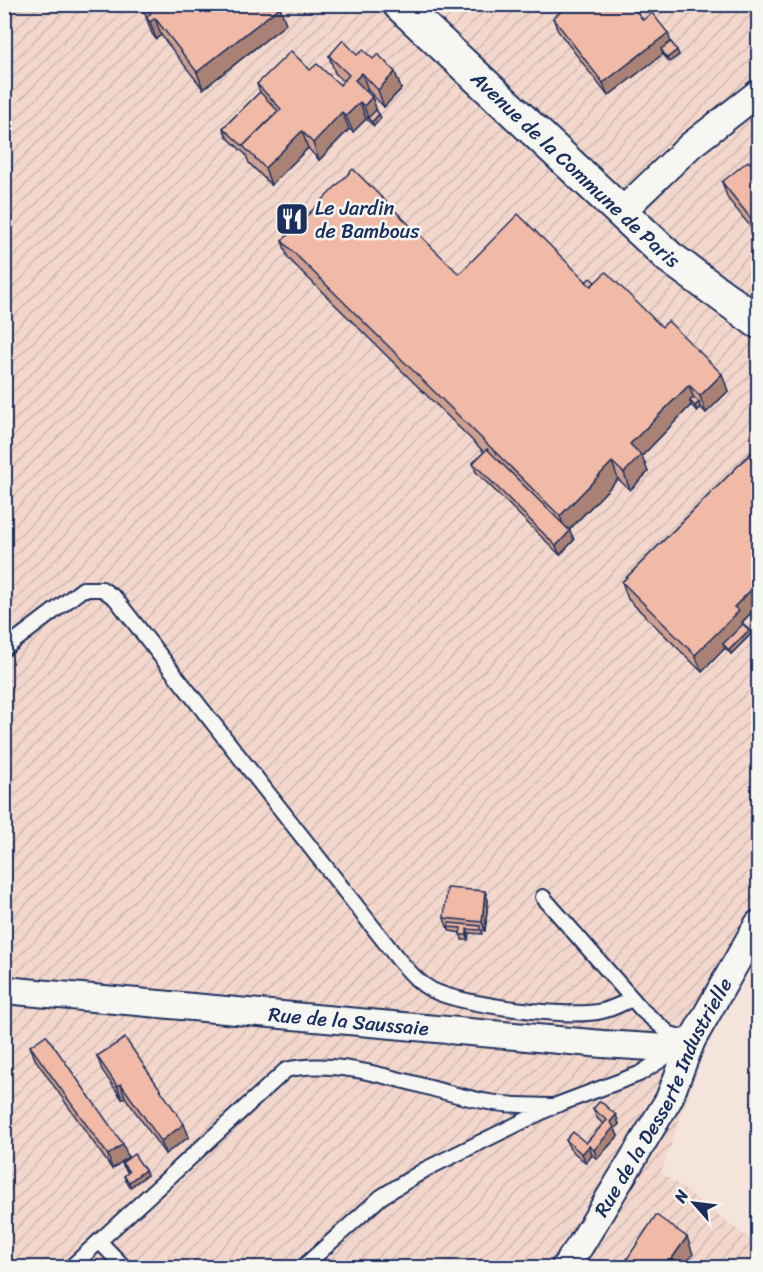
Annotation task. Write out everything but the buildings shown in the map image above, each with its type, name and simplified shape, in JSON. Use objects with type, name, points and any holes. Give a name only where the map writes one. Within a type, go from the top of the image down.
[{"type":"street","name":"Avenue de la Commune de Paris","points":[[399,4],[669,258],[759,322]]},
{"type":"street","points":[[620,213],[691,145],[759,93]]},
{"type":"street","name":"Rue de la Desserte Industrielle","points":[[564,1268],[580,1246],[669,1099],[692,1040],[750,960],[759,924]]},
{"type":"street","name":"Rue de la Saussaie","points":[[4,990],[603,1044],[667,1048],[692,1040]]},
{"type":"lane","points":[[4,649],[83,589],[102,589],[115,598],[390,950],[417,979],[433,990],[465,1001],[568,1014],[602,1011],[632,999]]},
{"type":"lane","points":[[543,897],[632,999],[670,1034],[692,1040]]},
{"type":"lane","points":[[302,1268],[381,1197],[426,1169],[554,1106],[639,1074],[692,1040]]},
{"type":"lane","points":[[70,1268],[286,1070],[305,1065],[384,1075],[489,1102],[554,1106]]},
{"type":"lane","points":[[99,1241],[125,1268]]},
{"type":"shaded area","points":[[5,5],[758,5],[758,901],[661,1172],[758,1245],[758,1267],[5,1268]]},
{"type":"place","name":"Le Jardin de Bambous","points":[[292,219]]}]
